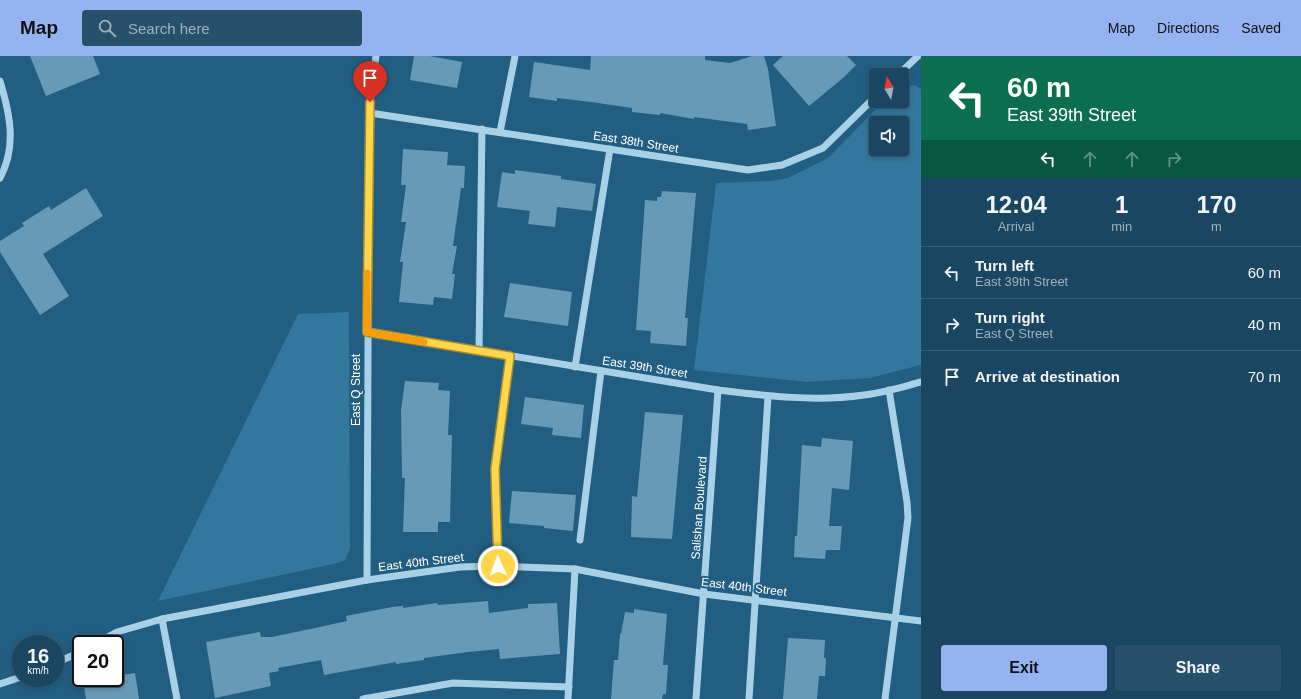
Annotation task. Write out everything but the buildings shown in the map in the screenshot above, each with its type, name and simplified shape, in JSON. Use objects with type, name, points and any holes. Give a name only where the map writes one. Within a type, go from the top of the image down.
[{"type":"street","name":"East Q Street","points":[[367,580],[367,332],[370,113],[376,56]]},
{"type":"street","points":[[500,132],[515,56]]},
{"type":"street","points":[[905,68],[918,56]]},
{"type":"street","points":[[0,81],[11,125],[10,148],[0,178]]},
{"type":"street","name":"East 38th Street","points":[[370,113],[748,170],[782,165],[823,148],[869,103]]},
{"type":"street","points":[[479,351],[482,129]]},
{"type":"street","points":[[575,367],[610,149]]},
{"type":"street","name":"East 39th Street","points":[[367,332],[718,390],[768,396],[815,399],[864,395],[921,382]]},
{"type":"street","points":[[498,566],[495,469],[510,356]]},
{"type":"street","points":[[580,540],[601,371]]},
{"type":"street","name":"Salishan Boulevard","points":[[696,699],[718,390]]},
{"type":"street","points":[[885,699],[908,518],[907,502],[889,390]]},
{"type":"street","points":[[749,699],[768,396]]},
{"type":"street","name":"East 40th Street","points":[[112,635],[162,619],[367,580],[460,567],[498,566],[575,569],[704,594],[755,599],[921,621]]},
{"type":"street","points":[[568,699],[575,569]]},
{"type":"street","points":[[162,619],[177,699]]},
{"type":"street","points":[[0,684],[12,680]]},
{"type":"street","points":[[363,699],[453,683],[569,687]]},
{"type":"shaded area","points":[[914,85],[921,89],[921,365],[870,378],[807,382],[694,370],[716,183],[771,181],[788,178],[828,158],[869,116],[869,156],[909,156],[909,116],[869,116],[877,108],[909,108],[909,86]]},
{"type":"shaded area","points":[[349,312],[350,549],[345,560],[334,564],[158,601],[298,314]]},
{"type":"slow traffic","points":[[367,273],[367,332],[424,342]]},
{"type":"route","points":[[370,102],[367,332],[510,356],[495,469],[498,566]]}]
